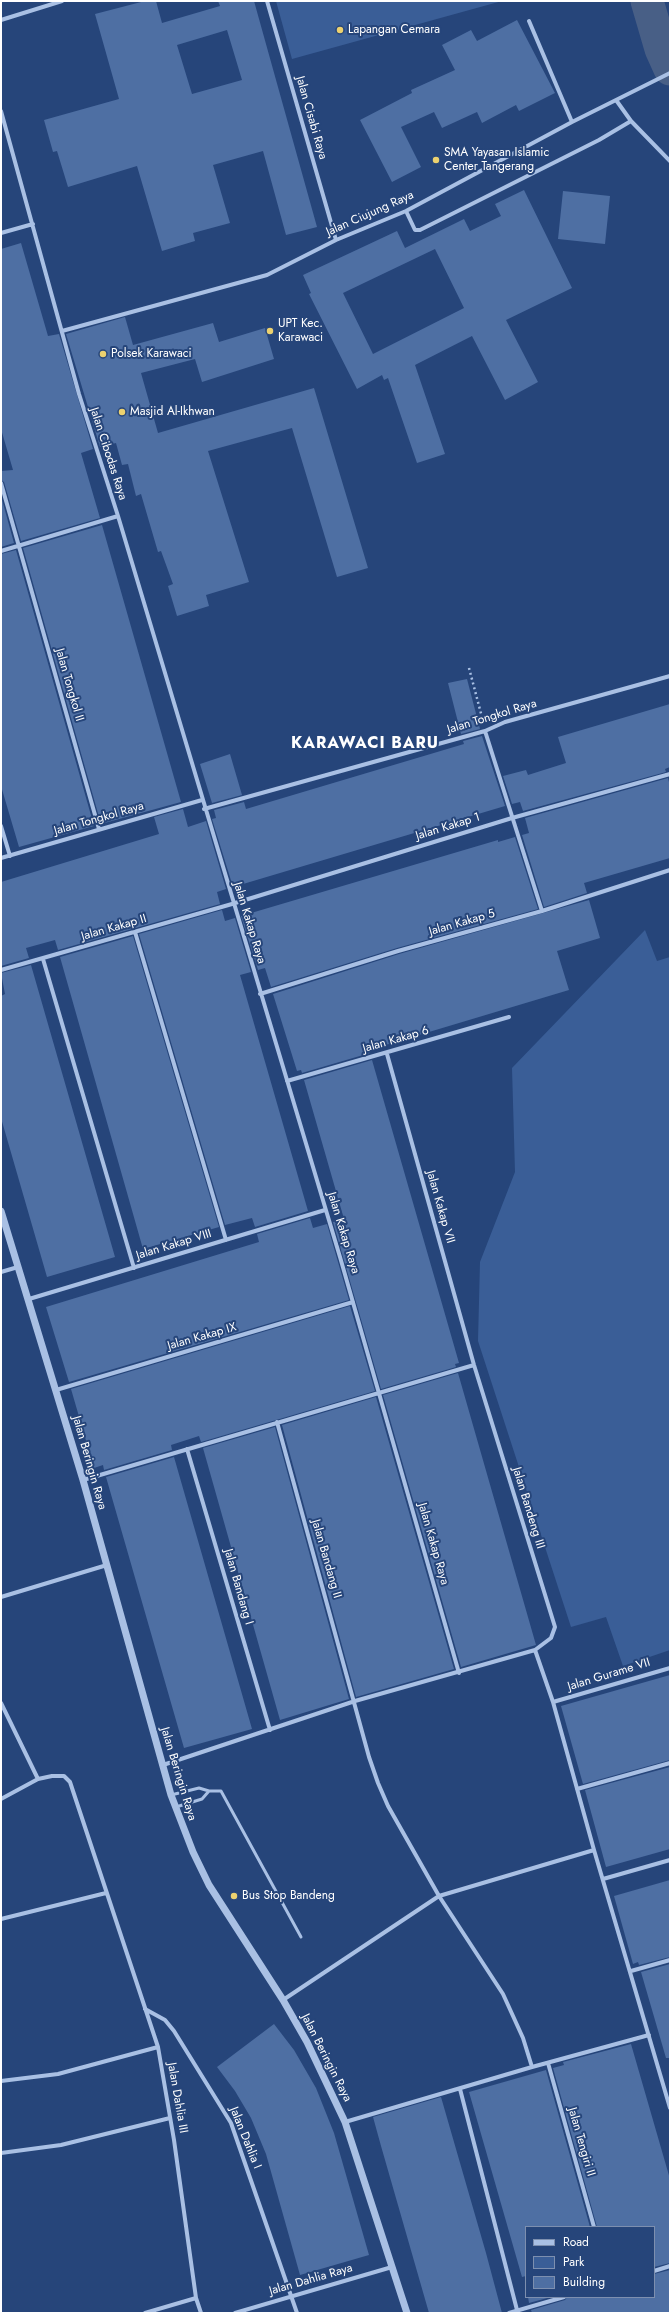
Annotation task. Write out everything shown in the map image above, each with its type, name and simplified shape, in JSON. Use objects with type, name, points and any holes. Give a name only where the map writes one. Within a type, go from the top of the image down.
[{"type":"street","points":[[1,20],[62,1]]},
{"type":"street","name":"Jalan Cisabi Raya","points":[[267,1],[336,240]]},
{"type":"street","points":[[529,22],[572,122]]},
{"type":"street","name":"Jalan Ciujung Raya","points":[[62,331],[267,275],[336,240],[406,211],[572,122],[670,72]]},
{"type":"street","points":[[616,100],[630,121],[670,161]]},
{"type":"street","name":"Jalan Cibodas Raya","points":[[1,112],[79,394],[118,516],[202,800]]},
{"type":"street","points":[[406,211],[415,230],[420,230],[600,140],[630,121]]},
{"type":"street","points":[[1,233],[33,224]]},
{"type":"street","name":"Jalan Tongkol II","points":[[1,483],[99,829]]},
{"type":"street","points":[[1,551],[118,516]]},
{"type":"street","name":"Jalan Tongkol Raya","points":[[204,809],[486,731],[505,722],[670,676]]},
{"type":"street","points":[[486,731],[542,911]]},
{"type":"street","name":"Jalan Kakap 1","points":[[232,904],[512,818],[670,774]]},
{"type":"street","name":"Jalan Kakap Raya","points":[[202,800],[232,904],[353,1302],[459,1673]]},
{"type":"street","name":"Jalan Tongkol Raya","points":[[1,858],[202,800]]},
{"type":"street","points":[[1,826],[10,856]]},
{"type":"street","name":"Jalan Kakap 5","points":[[260,994],[398,951],[542,911],[670,870]]},
{"type":"street","name":"Jalan Kakap II","points":[[1,970],[232,904]]},
{"type":"street","points":[[135,932],[226,1240]]},
{"type":"street","points":[[43,959],[134,1268]]},
{"type":"street","name":"Jalan Kakap 6","points":[[287,1081],[387,1054],[509,1017]]},
{"type":"street","name":"Jalan Kakap VII","points":[[387,1054],[474,1365]]},
{"type":"street","name":"Jalan Kakap VIII","points":[[28,1300],[325,1210]]},
{"type":"street","name":"Jalan Beringin Raya","points":[[1,1211],[83,1480],[171,1795],[193,1852],[209,1885],[283,2000],[307,2042],[345,2122],[407,2313]]},
{"type":"street","points":[[1,1272],[18,1267]]},
{"type":"street","name":"Jalan Kakap IX","points":[[56,1390],[353,1302]]},
{"type":"street","points":[[83,1480],[474,1365]]},
{"type":"street","name":"Jalan Bandeng III","points":[[474,1365],[555,1627],[551,1638],[535,1650]]},
{"type":"street","name":"Jalan Bandang II","points":[[277,1422],[355,1701],[369,1757],[378,1783],[388,1806],[439,1896],[503,1994],[523,2038],[532,2067]]},
{"type":"street","name":"Jalan Bandang I","points":[[187,1449],[270,1730]]},
{"type":"street","points":[[1,1597],[107,1565]]},
{"type":"street","points":[[163,1765],[355,1701],[459,1673],[535,1650],[553,1702],[594,1850],[631,1971],[670,2108]]},
{"type":"street","name":"Jalan Gurame VII","points":[[553,1702],[670,1668]]},
{"type":"street","points":[[1,1703],[38,1779],[1,1799]]},
{"type":"street","points":[[577,1789],[670,1763]]},
{"type":"street","name":"Jalan Dahlia III","points":[[38,1779],[52,1776],[64,1776],[70,1782],[158,2047],[170,2118],[196,2298],[201,2313]]},
{"type":"street","points":[[283,2000],[439,1896],[594,1850]]},
{"type":"street","points":[[603,1879],[670,1860]]},
{"type":"street","points":[[1,1919],[106,1893]]},
{"type":"street","points":[[631,1971],[670,1960]]},
{"type":"street","name":"Jalan Dahlia I","points":[[145,2009],[165,2020],[174,2031],[230,2123],[293,2296],[297,2313]]},
{"type":"street","points":[[345,2122],[532,2067],[649,2035]]},
{"type":"street","points":[[1,2081],[58,2074],[158,2047]]},
{"type":"street","name":"Jalan Tengiri II","points":[[548,2063],[594,2226]]},
{"type":"street","points":[[460,2089],[517,2310]]},
{"type":"street","points":[[1,2153],[61,2145],[170,2118]]},
{"type":"street","points":[[655,2271],[670,2266]]},
{"type":"street","name":"Jalan Dahlia Raya","points":[[235,2313],[392,2267]]},
{"type":"street","points":[[145,2313],[196,2298]]},
{"type":"street","points":[[509,2313],[560,2298]]},
{"type":"lane","points":[[171,1795],[199,1788],[209,1791],[222,1791],[301,1937]]},
{"type":"lane","points":[[176,1806],[202,1799],[209,1791]]},
{"type":"path","points":[[469,668],[486,731]]},
{"type":"green space","name":"Lapangan Cemara","points":[[276,1],[502,1],[292,59]]},
{"type":"green space","points":[[645,930],[657,961],[670,957],[670,1650],[623,1666],[606,1617],[571,1627],[478,1341],[480,1262],[515,1172],[512,1068]]},
{"type":"building","points":[[145,1],[156,1],[162,23],[220,6],[218,1],[254,1],[317,227],[286,235],[263,151],[213,165],[230,223],[193,233],[195,241],[162,251],[137,166],[68,187],[57,151],[53,152],[44,120],[119,99],[95,14]],"holes":[[[227,30],[242,80],[192,94],[177,45]]]},
{"type":"building","points":[[517,20],[555,93],[519,111],[516,105],[482,123],[477,112],[442,128],[434,112],[401,127],[421,167],[392,182],[360,120],[412,93],[411,90],[455,70],[442,45],[471,30],[477,41]]},
{"type":"building","points":[[524,190],[572,288],[506,320],[538,382],[505,400],[472,336],[415,365],[445,454],[417,463],[388,378],[384,380],[382,375],[357,389],[309,294],[311,293],[303,275],[397,231],[405,248],[464,219],[470,231],[501,216],[495,204]],"holes":[[[435,249],[464,308],[373,354],[343,293]]]},
{"type":"building","points":[[563,191],[610,196],[605,244],[558,239]]},
{"type":"building","points":[[21,243],[48,336],[59,334],[93,449],[81,453],[100,518],[21,541],[4,482],[1,480],[1,471],[13,470],[1,429],[1,249]]},
{"type":"building","points":[[125,317],[133,345],[213,323],[219,342],[265,328],[274,359],[202,382],[195,359],[141,373],[158,433],[314,388],[368,568],[337,577],[292,428],[208,451],[249,582],[206,595],[209,606],[177,616],[168,586],[173,584],[161,551],[158,552],[141,494],[136,496],[128,464],[122,465],[116,443],[100,447],[66,334]]},
{"type":"building","points":[[1,496],[14,543],[1,547]]},
{"type":"building","points":[[102,525],[181,802],[101,824],[23,548]]},
{"type":"building","points":[[16,550],[94,826],[19,847],[1,786],[1,554]]},
{"type":"building","points":[[467,679],[480,729],[461,734],[448,683]]},
{"type":"building","points":[[670,704],[670,767],[665,769],[666,772],[523,811],[520,802],[512,804],[503,776],[526,770],[528,775],[566,763],[558,737]]},
{"type":"building","points":[[482,736],[505,806],[233,887],[212,819],[216,818],[214,810],[244,802],[246,809],[464,744],[463,741]]},
{"type":"building","points":[[230,754],[242,795],[212,803],[200,764]]},
{"type":"building","points":[[668,778],[670,786],[670,858],[584,883],[587,893],[544,907],[522,835],[529,833],[525,818]]},
{"type":"building","points":[[183,809],[188,827],[206,821],[226,889],[217,892],[220,904],[58,950],[55,940],[26,948],[29,958],[1,966],[1,882],[159,834],[154,817]]},
{"type":"building","points":[[515,837],[538,909],[397,948],[271,987],[265,968],[258,970],[241,916],[498,840],[498,842]]},
{"type":"building","points":[[589,900],[600,938],[557,951],[569,990],[369,1050],[370,1053],[302,1073],[301,1070],[297,1071],[273,994],[399,954]]},
{"type":"building","points":[[222,910],[225,921],[235,918],[251,972],[240,975],[308,1211],[255,1227],[252,1218],[225,1225],[139,934]]},
{"type":"building","points":[[133,936],[219,1227],[143,1249],[60,957]]},
{"type":"building","points":[[31,965],[115,1257],[47,1277],[1,1118],[1,996],[5,994],[1,973]]},
{"type":"building","points":[[372,1060],[459,1363],[455,1364],[456,1367],[381,1389],[333,1222],[344,1219],[304,1080]]},
{"type":"building","points":[[310,1218],[313,1228],[327,1224],[349,1300],[69,1382],[46,1307],[259,1242],[257,1234]]},
{"type":"building","points":[[350,1306],[375,1391],[201,1442],[199,1436],[171,1445],[172,1450],[104,1470],[103,1465],[94,1468],[71,1389]]},
{"type":"building","points":[[458,1373],[536,1645],[461,1667],[383,1395]]},
{"type":"building","points":[[376,1397],[454,1669],[356,1697],[282,1425]]},
{"type":"building","points":[[275,1427],[349,1699],[280,1720],[203,1448]]},
{"type":"building","points":[[174,1457],[252,1729],[184,1748],[106,1477]]},
{"type":"building","points":[[670,1675],[670,1760],[583,1784],[561,1706]]},
{"type":"building","points":[[670,1767],[670,1849],[606,1867],[585,1790]]},
{"type":"building","points":[[670,1880],[670,1957],[639,1965],[638,1962],[633,1964],[614,1896]]},
{"type":"building","points":[[670,1964],[670,2058],[666,2058],[641,1972]]},
{"type":"building","points":[[274,2024],[294,2050],[316,2088],[334,2133],[369,2255],[300,2275],[266,2154],[251,2118],[235,2091],[217,2067]]},
{"type":"building","points":[[631,2044],[670,2179],[670,2263],[655,2267],[655,2226],[597,2226],[553,2068],[564,2065],[563,2062]]},
{"type":"building","points":[[546,2070],[590,2226],[525,2226],[525,2276],[522,2277],[469,2092]]},
{"type":"building","points":[[441,2097],[502,2313],[429,2313],[381,2146],[373,2117]]},
{"type":"building","points":[[670,2270],[670,2313],[532,2313],[531,2310],[565,2300],[566,2298],[655,2298],[655,2274]]},
{"type":"building","points":[[528,2298],[547,2298],[529,2303]]},
{"type":"waterway","points":[[647,1],[661,49],[670,69]]},
{"type":"place","name":"Lapangan Cemara","points":[[340,30]]},
{"type":"place","name":"SMA Yayasan Islamic Center Tangerang","points":[[436,160]]},
{"type":"place","name":"UPT Kec. Karawaci","points":[[270,331]]},
{"type":"place","name":"Polsek Karawaci","points":[[103,354]]},
{"type":"place","name":"Masjid Al-Ikhwan","points":[[122,412]]},
{"type":"place","name":"Bus Stop Bandeng","points":[[234,1896]]},
{"type":"district","name":"KARAWACI BARU","points":[[365,744]]}]
